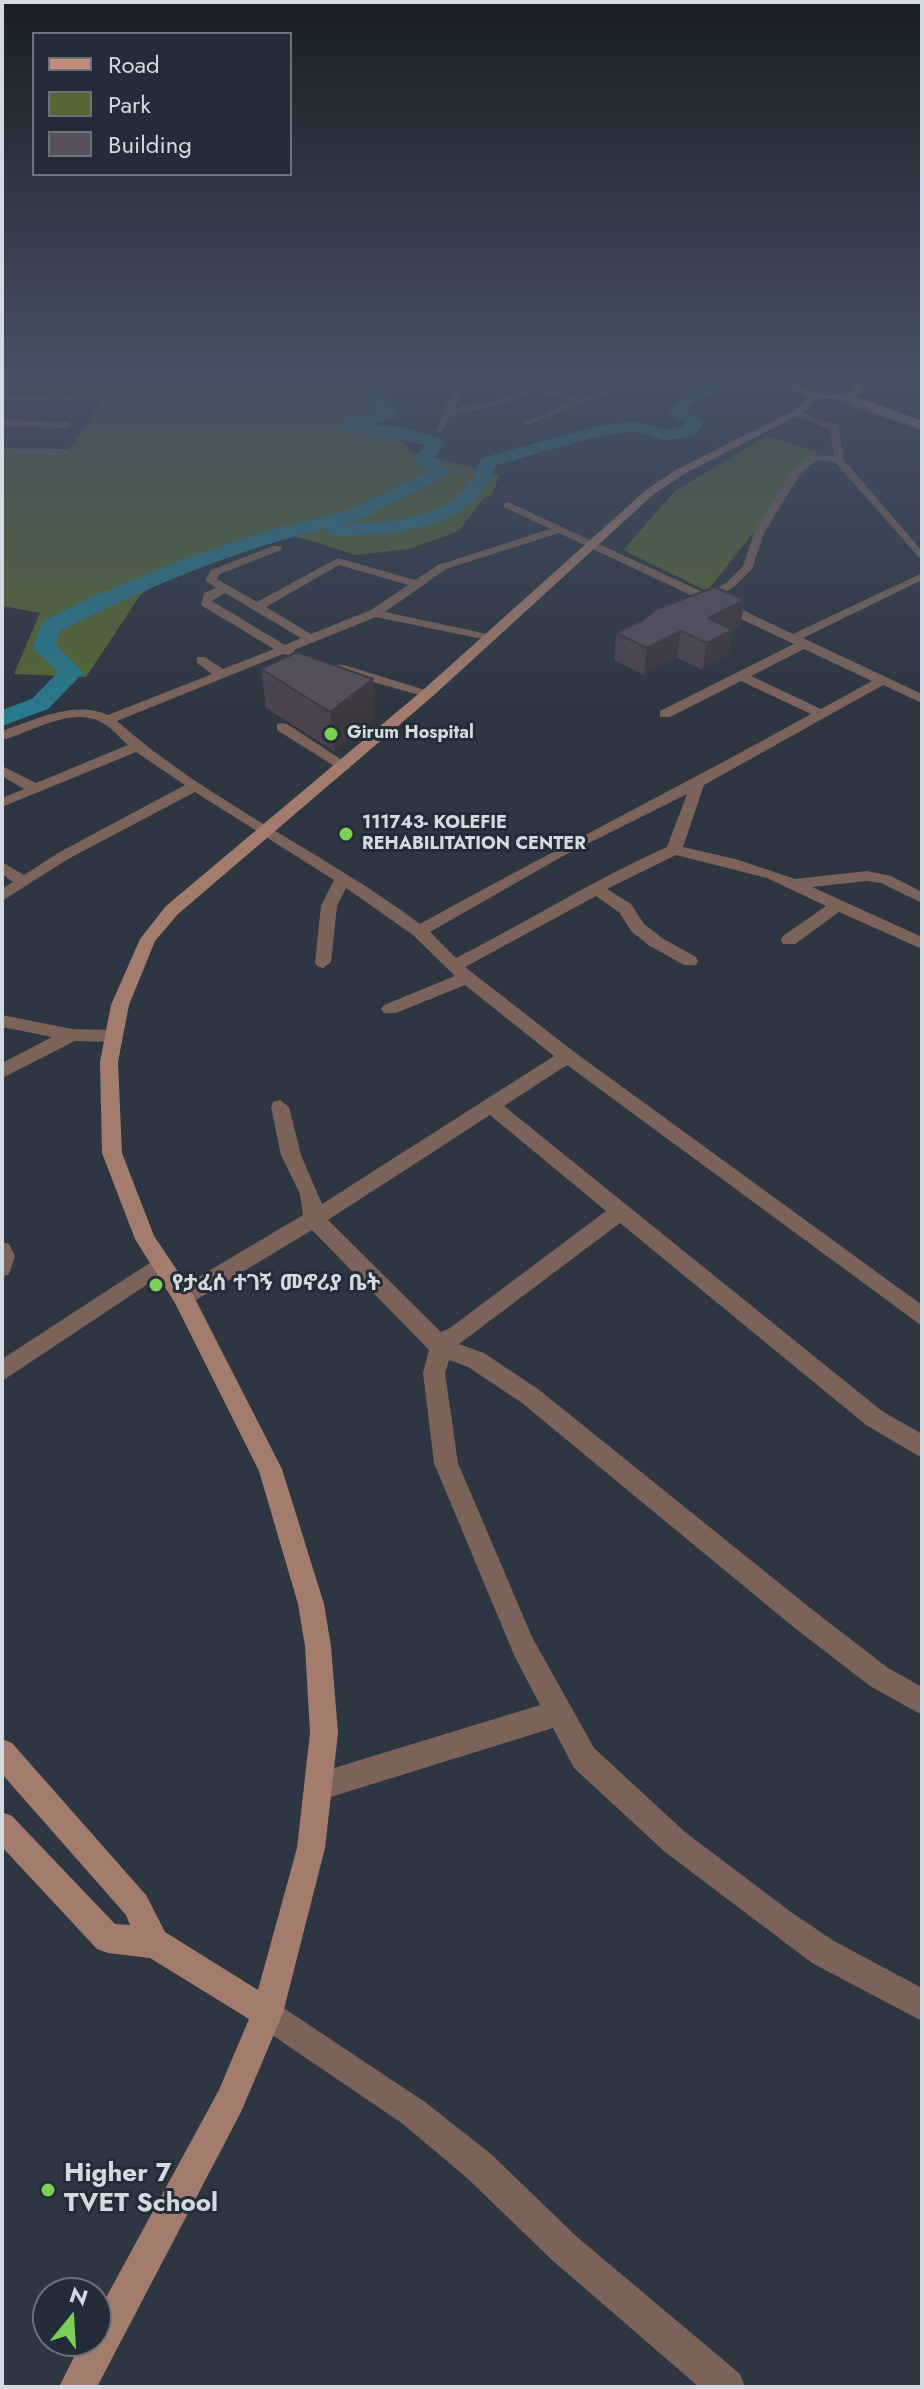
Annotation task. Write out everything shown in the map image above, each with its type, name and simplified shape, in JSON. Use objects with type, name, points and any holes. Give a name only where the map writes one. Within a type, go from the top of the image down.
[{"type":"main road","points":[[77,2387],[230,2101],[267,2013],[311,1848],[321,1786],[324,1733],[318,1646],[298,1559],[270,1469],[183,1297],[145,1239],[112,1153],[108,1095],[113,1036],[128,980],[157,926],[201,883],[344,766],[653,491]]},
{"type":"main road","points":[[2,1753],[136,1905],[154,1943]]},
{"type":"main road","points":[[2,1826],[108,1938],[154,1943],[267,2013]]},
{"type":"street","points":[[706,600],[731,584],[748,567],[759,533],[784,491]]},
{"type":"street","points":[[866,491],[922,558]]},
{"type":"street","points":[[508,505],[922,699]]},
{"type":"street","points":[[108,720],[375,613],[442,567],[560,529]]},
{"type":"street","points":[[277,548],[215,572],[211,580],[309,638]]},
{"type":"street","points":[[258,607],[338,561],[417,584]]},
{"type":"street","points":[[665,714],[922,576]]},
{"type":"street","points":[[224,589],[208,596],[205,602],[283,651],[301,657]]},
{"type":"street","points":[[375,613],[488,638]]},
{"type":"street","points":[[201,660],[221,674]]},
{"type":"street","points":[[327,664],[428,693]]},
{"type":"street","points":[[740,675],[821,714]]},
{"type":"street","points":[[905,690],[922,680]]},
{"type":"street","points":[[419,931],[558,853],[698,783],[881,681]]},
{"type":"street","points":[[2,736],[74,712],[91,713],[108,720],[137,746],[419,931],[461,972],[567,1056],[922,1317]]},
{"type":"street","points":[[282,727],[344,766]]},
{"type":"street","points":[[2,803],[137,746]]},
{"type":"street","points":[[2,770],[37,790]]},
{"type":"street","points":[[674,850],[698,783]]},
{"type":"street","points":[[2,896],[22,881],[196,785]]},
{"type":"street","points":[[390,1009],[461,972],[596,889],[674,850],[752,868],[795,884],[922,944]]},
{"type":"street","points":[[2,867],[22,881]]},
{"type":"street","points":[[795,884],[867,876],[885,879],[922,898]]},
{"type":"street","points":[[323,962],[329,906],[343,879]]},
{"type":"street","points":[[596,889],[625,908],[638,928],[656,942],[690,961]]},
{"type":"street","points":[[789,940],[839,904]]},
{"type":"street","points":[[2,1021],[72,1035],[113,1036]]},
{"type":"street","points":[[2,1071],[72,1035]]},
{"type":"street","points":[[183,1297],[493,1107],[567,1056]]},
{"type":"street","points":[[280,1107],[291,1155],[310,1194],[314,1219],[439,1345],[476,1360],[530,1396],[811,1625],[879,1677],[922,1702]]},
{"type":"street","points":[[493,1107],[874,1418],[922,1447]]},
{"type":"street","points":[[439,1345],[458,1335],[621,1211]]},
{"type":"street","points":[[2,1250],[5,1256],[2,1268]]},
{"type":"street","points":[[2,1371],[162,1264]]},
{"type":"street","points":[[439,1345],[434,1373],[446,1463],[523,1646],[584,1758],[675,1842],[780,1923],[823,1952],[922,2005]]},
{"type":"street","points":[[321,1786],[558,1713]]},
{"type":"street","points":[[267,2013],[414,2113],[479,2166],[564,2248],[727,2387]]},
{"type":"green space","points":[[2,491],[494,491],[483,499],[459,531],[409,549],[356,555],[292,535],[170,577],[141,594],[86,677],[14,674],[40,613],[2,606]]},
{"type":"green space","points":[[675,491],[786,491],[707,591],[623,550]]},
{"type":"building","points":[[715,587],[745,600],[708,618],[733,630],[707,643],[681,631],[647,648],[616,633],[643,620],[657,609]]},
{"type":"building","points":[[297,652],[373,679],[330,712],[261,669]]},
{"type":"waterway","points":[[2,719],[40,704],[71,672],[44,648],[50,627],[97,603],[191,563],[273,535],[354,515],[404,491]]},
{"type":"waterway","points":[[335,530],[391,527],[427,520],[444,513],[473,491]]},
{"type":"place","name":"Girum Hospital","points":[[331,734]]},
{"type":"place","name":"111743- KOLEFIE REHABILITATION CENTER","points":[[346,834]]},
{"type":"place","name":"የታፈሰ ተገኝ መኖሪያ ቤት","points":[[156,1285]]},
{"type":"place","name":"Higher 7 TVET School","points":[[48,2190]]}]
